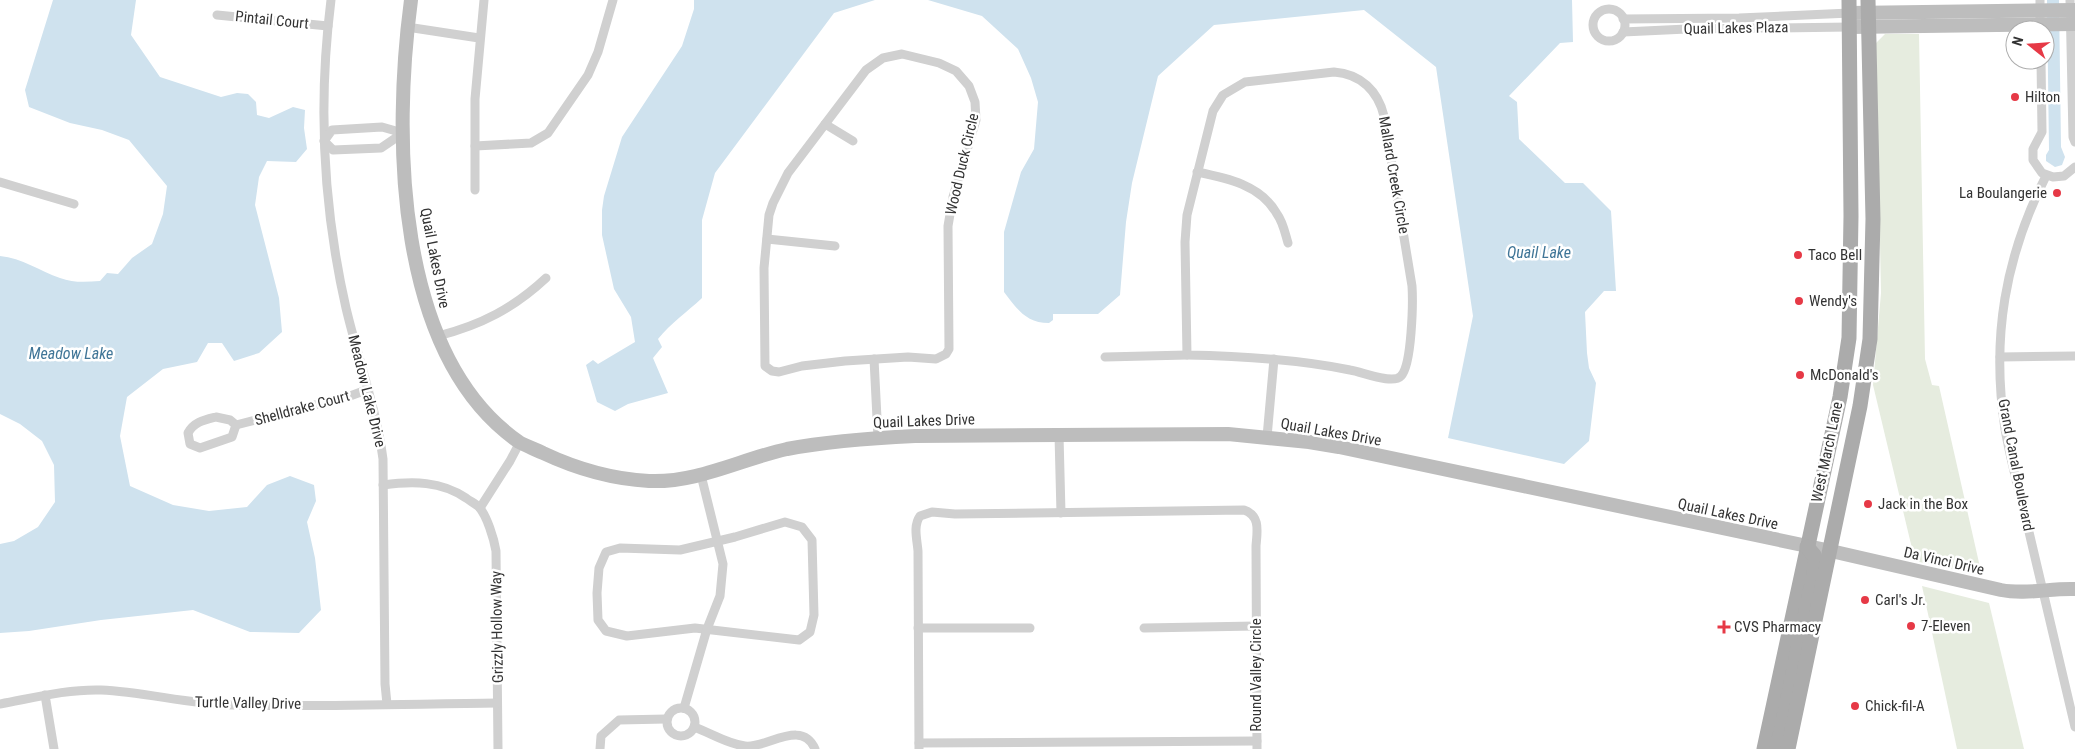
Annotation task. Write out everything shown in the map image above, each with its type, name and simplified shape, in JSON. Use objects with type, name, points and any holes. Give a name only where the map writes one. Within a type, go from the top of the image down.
[{"type":"main road","name":"Quail Lakes Drive","points":[[410,0],[402,92],[402,133],[406,193],[413,242],[428,311],[458,376],[474,398],[520,442],[578,468],[615,478],[669,481],[701,475],[786,450],[878,438],[1228,434],[1332,446],[1807,547]]},
{"type":"main road","points":[[1850,14],[2040,5],[2072,7]]},
{"type":"main road","points":[[1868,13],[1903,27],[2005,27]]},
{"type":"main road","name":"West March Lane","points":[[1788,749],[1860,406],[1870,339],[1873,219],[1868,13]]},
{"type":"main road","name":"West March Lane","points":[[1764,749],[1840,397],[1849,338],[1850,14]]},
{"type":"main road","points":[[2055,26],[2073,24]]},
{"type":"main road","points":[[1777,749],[1816,564],[1814,555],[1807,547]]},
{"type":"main road","name":"Da Vinci Drive","points":[[1807,547],[2001,590],[2026,593],[2075,589]]},
{"type":"street","name":"Meadow Lake Drive","points":[[331,0],[324,93],[324,141],[330,221],[346,309],[380,434],[383,485],[385,684],[387,704]]},
{"type":"street","points":[[475,190],[474,99],[484,0]]},
{"type":"street","points":[[475,146],[531,143],[548,133],[588,75],[598,52],[613,0]]},
{"type":"street","points":[[2040,5],[2040,20]]},
{"type":"street","points":[[2072,7],[2073,137],[2075,142]]},
{"type":"street","points":[[1608,9],[1618,12],[1623,19],[1625,26],[1623,32],[1617,38],[1612,40],[1602,39],[1595,32],[1594,22],[1598,13],[1608,9]]},
{"type":"street","points":[[1902,12],[1903,27]]},
{"type":"street","name":"Quail Lakes Plaza","points":[[1623,19],[1738,18],[1850,14]]},
{"type":"street","name":"Quail Lakes Plaza","points":[[1623,32],[1713,28],[1850,14]]},
{"type":"street","name":"Pintail Court","points":[[217,15],[328,26]]},
{"type":"street","points":[[407,27],[479,38]]},
{"type":"street","name":"Wood Duck Circle","points":[[902,54],[921,57],[949,67],[965,80],[976,102],[976,120],[953,197],[948,226],[950,349],[946,354],[936,359],[908,357],[874,359],[802,366],[779,372],[767,369],[764,349],[766,239],[769,214],[778,191],[788,173],[871,65],[883,58],[902,54]]},
{"type":"street","points":[[2041,70],[2042,132],[2033,154],[2035,165],[2046,176],[2053,177],[2064,176],[2075,167]]},
{"type":"street","name":"Mallard Creek Circle","points":[[1105,357],[1237,356],[1331,366],[1391,380],[1399,378],[1405,370],[1413,314],[1412,286],[1384,116],[1378,98],[1367,85],[1356,77],[1342,73],[1252,80],[1240,84],[1223,95],[1213,111],[1187,215],[1187,355]]},
{"type":"street","points":[[825,124],[853,141]]},
{"type":"street","points":[[382,127],[402,133],[381,148],[333,150],[324,141],[332,130],[382,127]]},
{"type":"street","points":[[1197,172],[1237,182],[1260,195],[1278,214],[1288,243]]},
{"type":"street","name":"Grand Canal Boulevard","points":[[2046,176],[2030,210],[2013,257],[2003,307],[2000,377],[2006,430],[2043,591],[2071,696],[2075,727]]},
{"type":"street","points":[[0,182],[74,204]]},
{"type":"street","points":[[766,239],[835,246]]},
{"type":"street","points":[[438,336],[465,329],[498,315],[515,305],[546,278]]},
{"type":"street","points":[[2000,357],[2075,356]]},
{"type":"street","points":[[874,359],[878,438]]},
{"type":"street","points":[[1267,437],[1274,359]]},
{"type":"street","name":"Shelldrake Court","points":[[236,425],[350,396],[368,389]]},
{"type":"street","name":"Shelldrake Court","points":[[221,418],[230,420],[236,425],[232,437],[228,440],[200,448],[190,444],[188,439],[188,433],[195,424],[208,419],[221,418]]},
{"type":"street","points":[[1059,435],[1061,513]]},
{"type":"street","points":[[383,485],[402,482],[436,484],[460,494],[480,508],[520,442]]},
{"type":"street","points":[[684,708],[707,629],[720,596],[723,564],[701,475]]},
{"type":"street","name":"Grizzly Hollow Way","points":[[480,508],[490,529],[496,551],[498,749]]},
{"type":"street","name":"Round Valley Circle","points":[[1248,511],[1253,515],[1257,525],[1256,626],[1257,745],[919,746],[918,551],[916,524],[920,516],[932,512],[954,514],[1248,511]]},
{"type":"street","points":[[784,522],[802,527],[812,540],[814,615],[810,632],[799,640],[695,628],[627,636],[606,631],[598,620],[599,568],[606,552],[620,548],[680,550],[718,541],[784,522]]},
{"type":"street","points":[[1144,628],[1256,626]]},
{"type":"street","points":[[918,628],[1030,628]]},
{"type":"street","name":"Turtle Valley Drive","points":[[0,704],[81,690],[102,690],[215,704],[497,703]]},
{"type":"street","points":[[45,695],[54,749]]},
{"type":"street","points":[[684,708],[689,710],[694,718],[694,727],[692,731],[684,736],[674,736],[668,729],[666,720],[671,711],[684,708]]},
{"type":"street","points":[[600,749],[601,736],[618,720],[666,720]]},
{"type":"street","points":[[694,727],[732,743],[747,747],[793,734],[805,738],[813,744],[815,749]]},
{"type":"shaded area","points":[[1885,34],[1919,34],[1925,359],[1932,385],[1939,386],[1982,576],[1915,561],[1873,385],[1881,293],[1876,43]]},
{"type":"shaded area","points":[[1922,586],[1989,603],[2024,749],[1957,749]]},
{"type":"water","name":"Meadow Lake","points":[[53,0],[136,0],[131,35],[160,77],[221,97],[237,93],[248,94],[256,102],[257,115],[269,118],[293,107],[305,110],[304,128],[307,149],[296,162],[267,161],[259,177],[255,205],[279,298],[282,332],[259,353],[234,361],[222,343],[208,343],[197,362],[163,369],[127,397],[120,436],[130,486],[173,505],[209,511],[247,507],[267,485],[290,476],[314,485],[316,501],[307,522],[315,558],[321,610],[299,633],[250,632],[193,610],[0,633],[0,544],[14,541],[38,527],[55,502],[54,465],[42,441],[20,424],[0,414],[0,256],[16,259],[70,281],[100,281],[107,273],[118,274],[132,258],[152,244],[163,214],[167,186],[129,140],[102,130],[70,123],[29,107],[25,90]]},
{"type":"water","points":[[694,0],[875,0],[834,13],[715,173],[702,220],[702,298],[658,339],[662,347],[653,358],[668,393],[628,404],[615,411],[597,402],[586,365],[593,360],[598,364],[635,342],[631,317],[614,289],[602,235],[604,196],[622,137],[682,46],[694,9]]},
{"type":"water","name":"Quail Lake","points":[[928,0],[1572,0],[1573,42],[1560,43],[1509,96],[1517,102],[1519,139],[1565,183],[1583,183],[1611,211],[1616,291],[1604,291],[1585,312],[1589,368],[1596,383],[1589,441],[1564,464],[1448,438],[1473,316],[1436,67],[1364,10],[1214,25],[1158,76],[1132,183],[1126,222],[1120,295],[1098,314],[1053,314],[1053,320],[1049,323],[1034,321],[1028,318],[1004,292],[1004,232],[1021,172],[1034,149],[1038,102],[1031,78],[1018,49],[982,16]]},
{"type":"water","points":[[2047,0],[2059,0],[2061,147],[2065,157],[2062,165],[2055,167],[2046,161],[2046,155],[2049,150],[2048,70],[2055,70],[2055,20],[2047,20]]},
{"type":"place","name":"Hilton","points":[[2015,97]]},
{"type":"place","name":"La Boulangerie","points":[[2057,193]]},
{"type":"place","name":"Taco Bell","points":[[1798,255]]},
{"type":"place","name":"Wendy's","points":[[1799,301]]},
{"type":"place","name":"McDonald's","points":[[1800,375]]},
{"type":"place","name":"Jack in the Box","points":[[1868,504]]},
{"type":"place","name":"Carl's Jr.","points":[[1865,600]]},
{"type":"place","name":"7-Eleven","points":[[1911,626]]},
{"type":"place","name":"CVS Pharmacy","points":[[1724,627]]},
{"type":"place","name":"Chick-fil-A","points":[[1855,706]]}]
